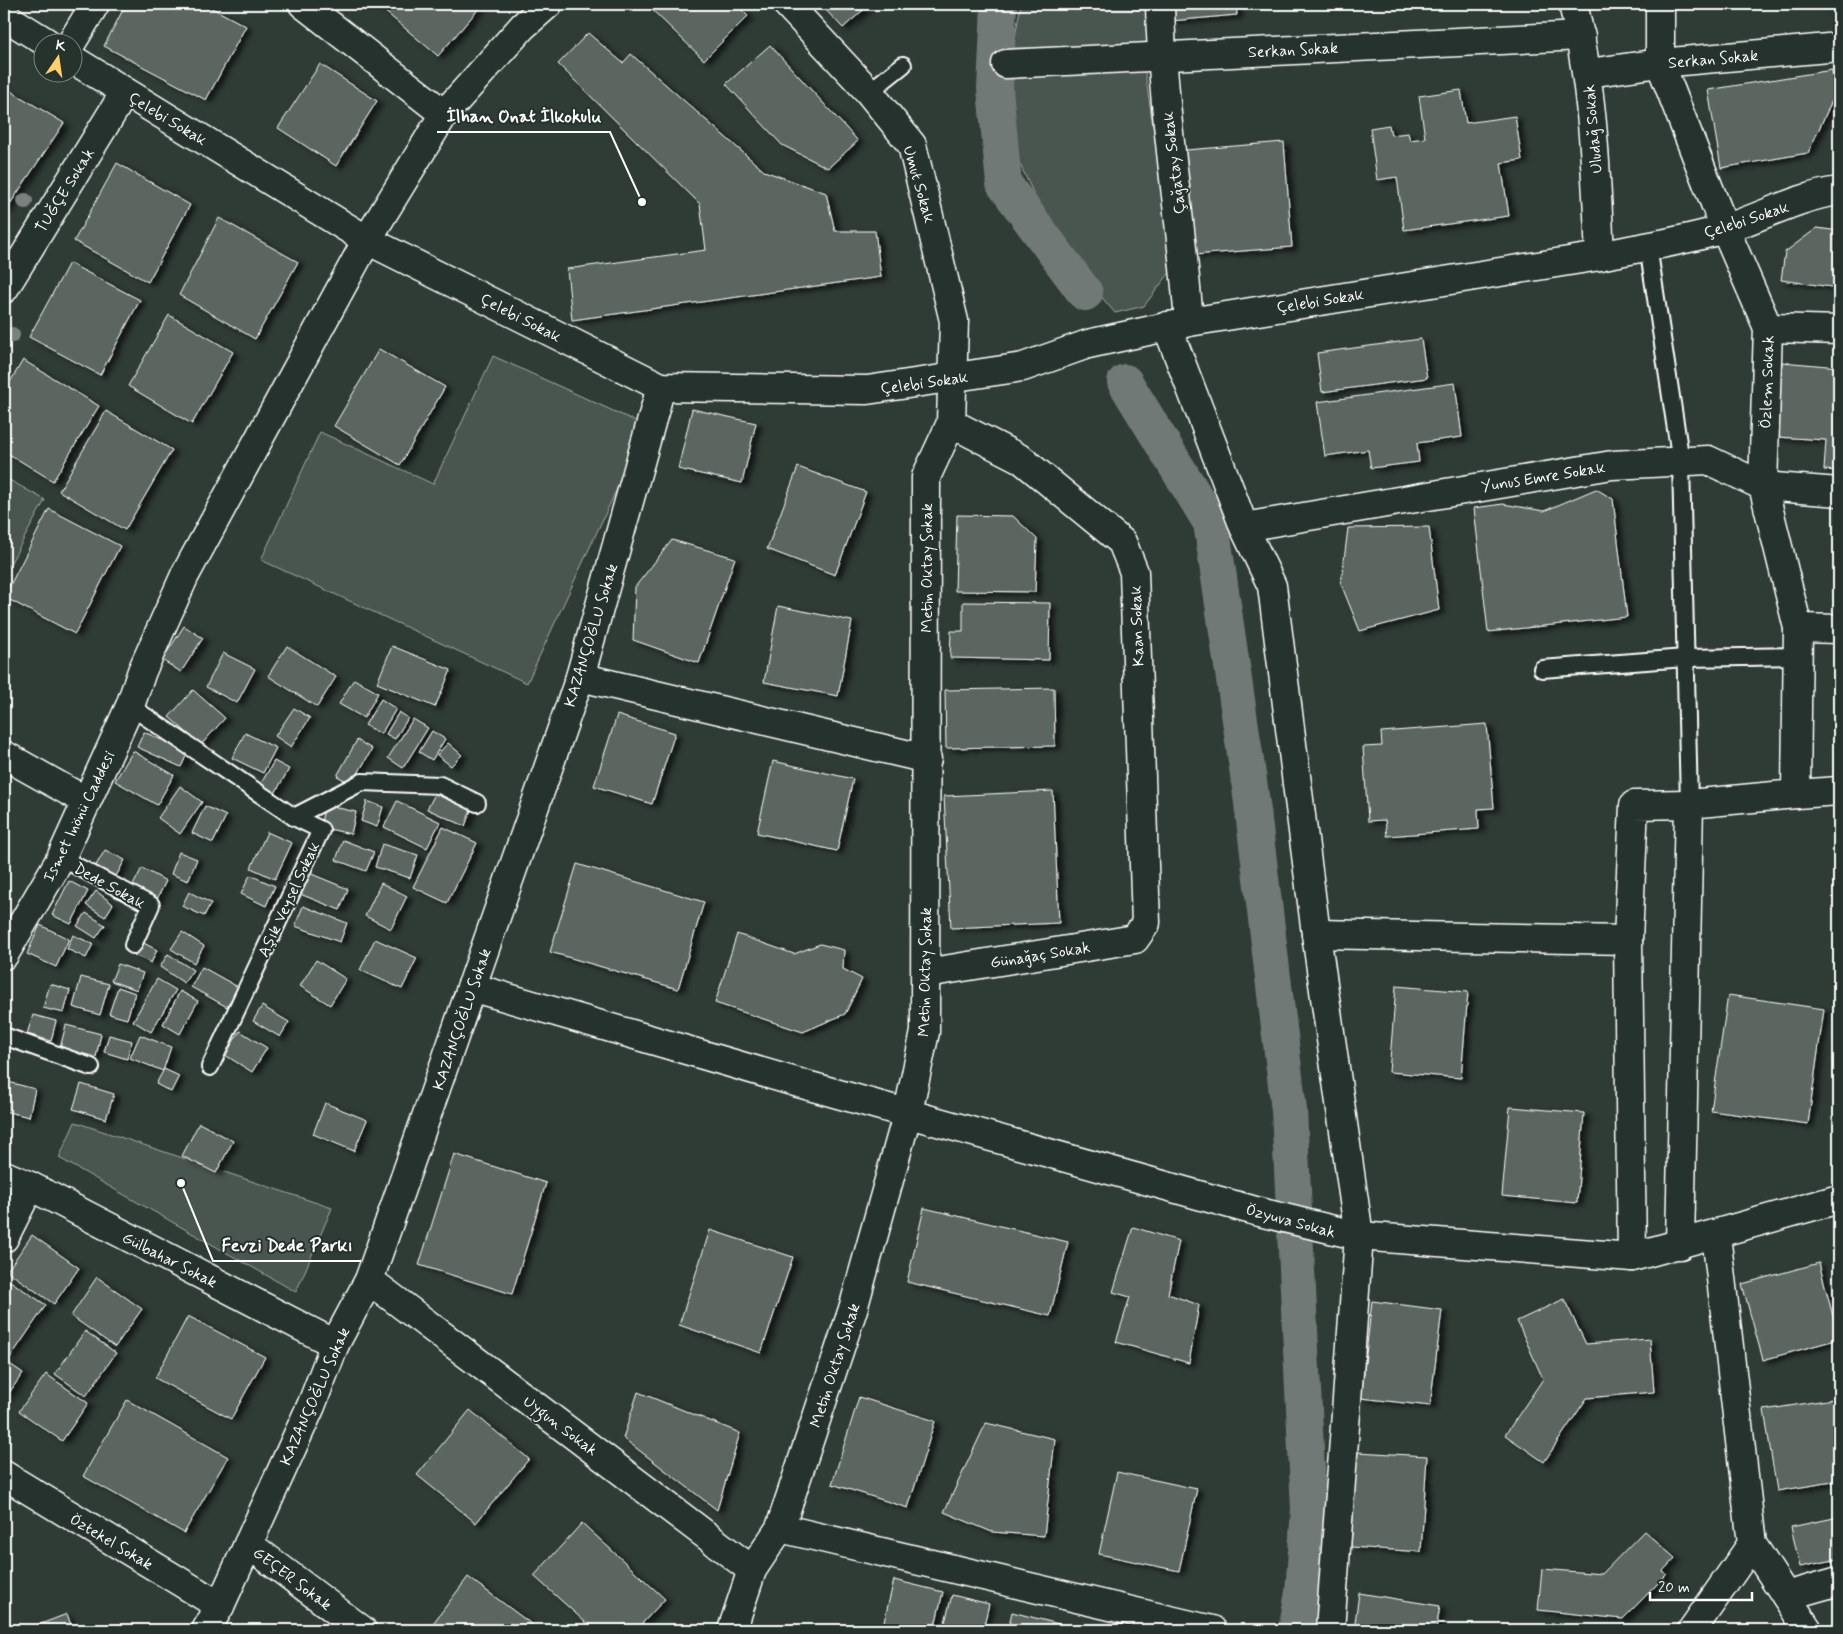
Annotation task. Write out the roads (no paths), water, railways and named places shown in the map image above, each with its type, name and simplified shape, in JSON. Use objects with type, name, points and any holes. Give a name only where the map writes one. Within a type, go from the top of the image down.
[{"type":"street","points":[[78,32],[95,4]]},
{"type":"street","points":[[303,4],[444,114]]},
{"type":"street","name":"Ismet Inönü Caddesi","points":[[4,955],[61,858],[130,706],[142,671],[185,575],[367,240],[444,114],[523,26],[548,4]]},
{"type":"street","name":"Umut Sokak","points":[[787,4],[869,92],[912,146],[954,321],[951,378]]},
{"type":"street","name":"Çağatay Sokak","points":[[1160,4],[1161,55],[1184,255],[1178,324],[1244,527],[1272,586],[1316,934],[1359,1236],[1330,1630]]},
{"type":"street","name":"Uludağ Sokak","points":[[1573,4],[1588,72],[1595,146],[1600,256]]},
{"type":"street","points":[[1660,4],[1660,63]]},
{"type":"street","points":[[4,16],[32,33]]},
{"type":"street","name":"Serkan Sokak","points":[[1006,64],[1581,36]]},
{"type":"street","name":"Serkan Sokak","points":[[1588,72],[1660,63],[1839,47]]},
{"type":"street","name":"Özlem Sokak","points":[[1660,63],[1725,229],[1768,328],[1763,486],[1798,628],[1796,794]]},
{"type":"street","name":"Çelebi Sokak","points":[[82,65],[367,240],[661,387],[867,390],[1023,367],[1088,344],[1178,324],[1600,256],[1648,246],[1725,229],[1819,194],[1839,191]]},
{"type":"street","name":"TUĞÇE Sokak","points":[[4,289],[125,92]]},
{"type":"street","points":[[1768,328],[1839,330]]},
{"type":"street","name":"Metin Oktay Sokak","points":[[732,1630],[752,1570],[780,1528],[853,1309],[908,1112],[925,1032],[927,759],[926,477],[951,423],[951,378]]},
{"type":"street","name":"KAZANÇOĞLU Sokak","points":[[206,1630],[220,1606],[311,1406],[335,1344],[369,1280],[580,677],[661,387]]},
{"type":"street","name":"Kaan Sokak","points":[[951,423],[1021,459],[1122,542],[1134,572],[1146,922]]},
{"type":"street","name":"Yunus Emre Sokak","points":[[1244,527],[1612,465],[1708,460],[1763,486],[1839,492]]},
{"type":"street","points":[[1798,628],[1839,629]]},
{"type":"street","points":[[580,677],[927,759]]},
{"type":"street","points":[[4,755],[86,801]]},
{"type":"street","points":[[1632,1257],[1628,940],[1634,805],[1688,804],[1839,791]]},
{"type":"street","points":[[1680,1245],[1688,804]]},
{"type":"street","name":"Günağaç Sokak","points":[[926,973],[1135,939],[1146,922]]},
{"type":"street","points":[[1316,934],[1628,940]]},
{"type":"street","name":"Özyuva Sokak","points":[[471,987],[1260,1212],[1325,1230],[1359,1236],[1632,1257],[1839,1199]]},
{"type":"street","name":"Gülbahar Sokak","points":[[4,1175],[30,1186],[335,1344]]},
{"type":"street","points":[[4,1238],[30,1186]]},
{"type":"street","points":[[1716,1235],[1743,1480],[1752,1544],[1808,1630]]},
{"type":"street","name":"Uygun Sokak","points":[[369,1280],[752,1570]]},
{"type":"street","name":"Öztekel Sokak","points":[[4,1475],[220,1606]]},
{"type":"street","points":[[780,1528],[1212,1630]]},
{"type":"street","name":"GEÇER Sokak","points":[[248,1544],[362,1630]]},
{"type":"street","points":[[1692,1630],[1752,1544]]},
{"type":"street","points":[[1786,1596],[1839,1581]]},
{"type":"lane","points":[[869,92],[903,65]]},
{"type":"lane","points":[[1648,246],[1681,462],[1688,804]]},
{"type":"lane","points":[[1542,669],[1685,658],[1798,656]]},
{"type":"lane","name":"Aşık Veysel Sokak","points":[[130,706],[294,817],[321,830],[210,1067]]},
{"type":"lane","points":[[294,817],[362,782],[440,785],[477,803]]},
{"type":"lane","name":"Dede Sokak","points":[[61,858],[151,905],[133,945]]},
{"type":"lane","points":[[4,1036],[92,1067]]},
{"type":"waterway","points":[[999,4],[995,89],[1004,184],[1085,293]]},
{"type":"waterway","points":[[1125,382],[1211,523],[1251,795],[1289,1110],[1309,1509],[1303,1593],[1296,1630]]},
{"type":"place","name":"İlhan Onat İlkokulu","points":[[642,202]]},
{"type":"place","name":"Fevzi Dede Parkı","points":[[181,1183]]}]
